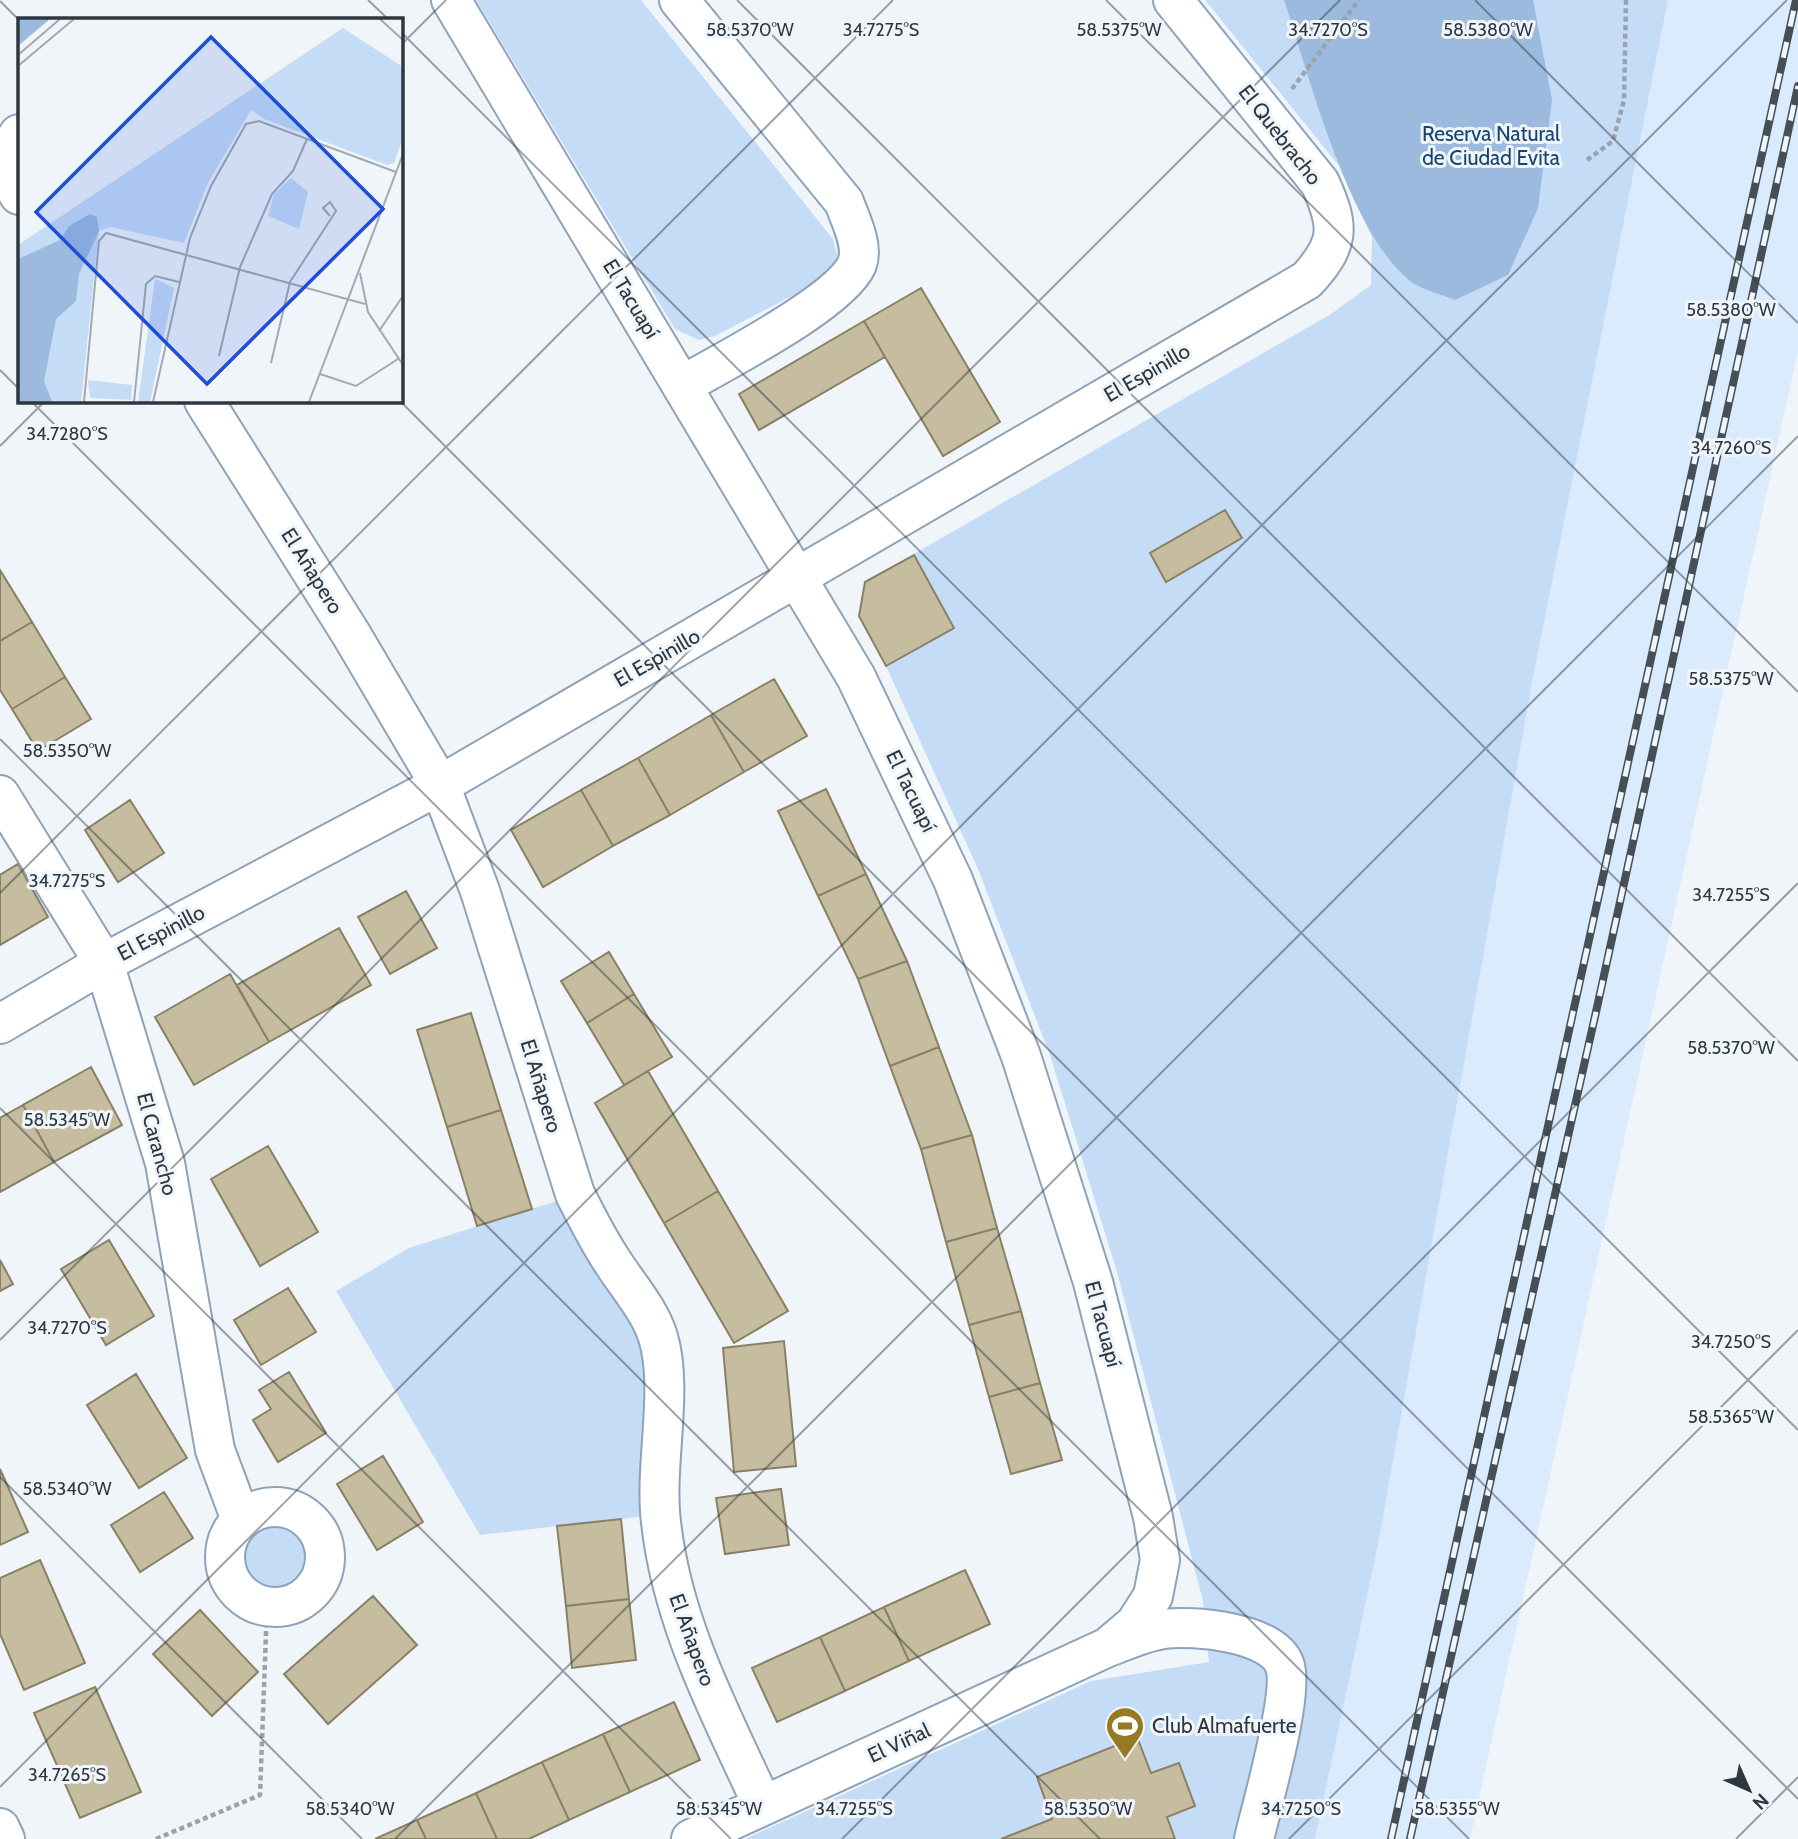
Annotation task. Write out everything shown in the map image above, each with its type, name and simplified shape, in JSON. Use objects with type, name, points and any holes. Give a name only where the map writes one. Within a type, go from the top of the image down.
[{"type":"street","name":"El Tacuapí","points":[[451,0],[856,677],[953,880],[1021,1056],[1093,1282],[1153,1517],[1160,1560],[1153,1596],[1135,1624],[1108,1647]]},
{"type":"street","points":[[679,0],[844,202],[856,232],[858,262],[841,288],[683,385]]},
{"type":"street","name":"El Quebracho","points":[[1173,0],[1320,183],[1334,214],[1335,237],[1325,261],[1307,281]]},
{"type":"street","points":[[18,136],[9,155],[9,172],[18,193]]},
{"type":"street","name":"El Espinillo","points":[[0,1024],[104,964],[440,785],[1307,281]]},
{"type":"street","name":"El Añapero","points":[[205,402],[351,634],[440,785],[484,904],[575,1195],[592,1229],[658,1336],[665,1375],[660,1440],[660,1509],[667,1566],[680,1620],[763,1806]]},
{"type":"street","name":"El Carancho","points":[[0,795],[104,964],[165,1163],[215,1450],[241,1520]]},
{"type":"street","points":[[287,1507],[303,1514],[316,1526],[324,1541],[326,1558],[322,1575],[313,1590],[299,1601],[283,1607],[267,1606],[239,1592],[225,1564],[228,1540],[241,1520],[254,1511],[287,1507]]},
{"type":"street","points":[[1108,1647],[1163,1629],[1206,1631],[1250,1638],[1268,1646],[1284,1664],[1287,1691],[1254,1839]]},
{"type":"street","name":"El Viñal","points":[[691,1839],[1108,1647]]},
{"type":"street","points":[[0,1828],[5,1839]]},
{"type":"path","points":[[1285,99],[1359,0]]},
{"type":"path","points":[[1587,160],[1613,141],[1624,100],[1626,0]]},
{"type":"path","points":[[156,1839],[260,1795],[267,1606]]},
{"type":"shaded area","points":[[1668,0],[1798,0],[1798,351],[1470,1839],[1315,1839],[1378,1545],[1532,683]]},
{"type":"green space","points":[[476,0],[641,0],[833,239],[837,255],[830,276],[715,336],[699,340],[675,329]]},
{"type":"green space","name":"Reserva Natural de Ciudad Evita","points":[[1205,0],[1668,0],[1532,683],[1378,1545],[1315,1839],[745,1839],[1091,1681],[1209,1662],[1203,1601],[1117,1272],[1050,1055],[978,869],[886,666],[859,616],[865,582],[1331,314],[1371,285],[1372,237],[1340,167]]},
{"type":"green space","name":"Reserva Natural de Ciudad Evita","points":[[1284,0],[1533,0],[1552,100],[1538,208],[1508,275],[1455,300],[1410,281],[1388,258],[1368,227],[1333,150]]},
{"type":"green space","points":[[563,1199],[646,1342],[647,1516],[480,1535],[336,1291],[409,1248]]},
{"type":"green space","points":[[276,1518],[291,1521],[304,1530],[313,1543],[316,1558],[313,1573],[304,1586],[291,1595],[276,1598],[261,1595],[248,1586],[239,1573],[236,1558],[239,1543],[248,1530],[261,1521]]},
{"type":"building","points":[[921,288],[1000,422],[943,456],[864,321]]},
{"type":"building","points":[[864,321],[885,357],[759,430],[739,394]]},
{"type":"building","points":[[1225,510],[1242,538],[1166,582],[1150,553]]},
{"type":"building","points":[[914,555],[954,628],[886,666],[859,616],[865,582]]},
{"type":"building","points":[[0,570],[32,622],[0,641]]},
{"type":"building","points":[[32,622],[65,677],[12,709],[0,690],[0,641]]},
{"type":"building","points":[[65,677],[91,719],[38,751],[12,709]]},
{"type":"building","points":[[774,679],[807,736],[744,772],[711,715]]},
{"type":"building","points":[[711,715],[744,772],[670,815],[638,758]]},
{"type":"building","points":[[638,758],[670,815],[613,846],[581,790]]},
{"type":"building","points":[[826,789],[866,874],[818,896],[778,811]]},
{"type":"building","points":[[581,790],[613,846],[543,887],[511,830]]},
{"type":"building","points":[[130,800],[164,853],[118,882],[85,830]]},
{"type":"building","points":[[18,864],[48,917],[0,945],[0,875]]},
{"type":"building","points":[[866,874],[907,961],[858,979],[818,896]]},
{"type":"building","points":[[406,891],[437,948],[390,974],[358,917]]},
{"type":"building","points":[[339,928],[371,985],[269,1042],[237,985]]},
{"type":"building","points":[[609,952],[634,994],[587,1023],[561,981]]},
{"type":"building","points":[[907,961],[939,1047],[890,1066],[858,979]]},
{"type":"building","points":[[230,974],[269,1042],[194,1085],[155,1017]]},
{"type":"building","points":[[634,994],[672,1057],[624,1085],[587,1023]]},
{"type":"building","points":[[471,1013],[501,1110],[447,1127],[417,1030]]},
{"type":"building","points":[[939,1047],[972,1135],[921,1149],[890,1066]]},
{"type":"building","points":[[91,1067],[122,1125],[54,1162],[23,1105]]},
{"type":"building","points":[[648,1071],[718,1191],[664,1223],[595,1103]]},
{"type":"building","points":[[23,1105],[54,1162],[0,1192],[0,1118]]},
{"type":"building","points":[[501,1110],[532,1209],[477,1226],[447,1127]]},
{"type":"building","points":[[972,1135],[997,1228],[946,1242],[921,1149]]},
{"type":"building","points":[[268,1146],[318,1232],[260,1266],[211,1179]]},
{"type":"building","points":[[718,1191],[788,1311],[734,1343],[664,1223]]},
{"type":"building","points":[[997,1228],[1021,1311],[969,1325],[946,1242]]},
{"type":"building","points":[[109,1240],[154,1316],[106,1345],[61,1269]]},
{"type":"building","points":[[0,1260],[13,1284],[0,1291]]},
{"type":"building","points":[[288,1288],[316,1332],[261,1365],[234,1320]]},
{"type":"building","points":[[1021,1311],[1040,1383],[989,1397],[969,1325]]},
{"type":"building","points":[[784,1341],[796,1466],[734,1472],[723,1348]]},
{"type":"building","points":[[289,1372],[326,1433],[278,1462],[253,1420],[271,1409],[259,1390]]},
{"type":"building","points":[[136,1374],[187,1458],[139,1488],[87,1405]]},
{"type":"building","points":[[1040,1383],[1062,1460],[1011,1474],[989,1397]]},
{"type":"building","points":[[383,1456],[423,1522],[377,1550],[337,1484]]},
{"type":"building","points":[[0,1469],[28,1532],[0,1545]]},
{"type":"building","points":[[781,1489],[789,1545],[725,1554],[716,1498]]},
{"type":"building","points":[[164,1492],[193,1538],[140,1572],[111,1525]]},
{"type":"building","points":[[621,1519],[629,1599],[566,1606],[557,1526]]},
{"type":"building","points":[[40,1560],[85,1663],[24,1690],[0,1634],[0,1578]]},
{"type":"building","points":[[965,1570],[990,1624],[909,1661],[884,1607]]},
{"type":"building","points":[[373,1596],[417,1645],[328,1724],[284,1674]]},
{"type":"building","points":[[629,1599],[636,1660],[572,1668],[566,1606]]},
{"type":"building","points":[[884,1607],[909,1661],[845,1691],[820,1637]]},
{"type":"building","points":[[200,1610],[258,1672],[212,1716],[153,1654]]},
{"type":"building","points":[[820,1637],[845,1691],[777,1722],[752,1668]]},
{"type":"building","points":[[95,1687],[141,1792],[80,1818],[34,1713]]},
{"type":"building","points":[[674,1702],[700,1760],[630,1792],[603,1734]]},
{"type":"building","points":[[603,1734],[630,1792],[569,1820],[542,1762]]},
{"type":"building","points":[[1137,1737],[1151,1773],[1179,1763],[1195,1806],[1167,1817],[1175,1839],[1001,1839],[1052,1819],[1037,1777]]},
{"type":"building","points":[[542,1762],[569,1820],[529,1839],[497,1839],[476,1793]]},
{"type":"building","points":[[476,1793],[497,1839],[426,1839],[417,1820]]},
{"type":"building","points":[[417,1820],[426,1839],[375,1839]]},
{"type":"railway","points":[[1391,1839],[1796,0]]},
{"type":"railway","points":[[1410,1839],[1596,1012],[1798,86]]},
{"type":"place","name":"Club Almafuerte","points":[[1125,1760]]}]
